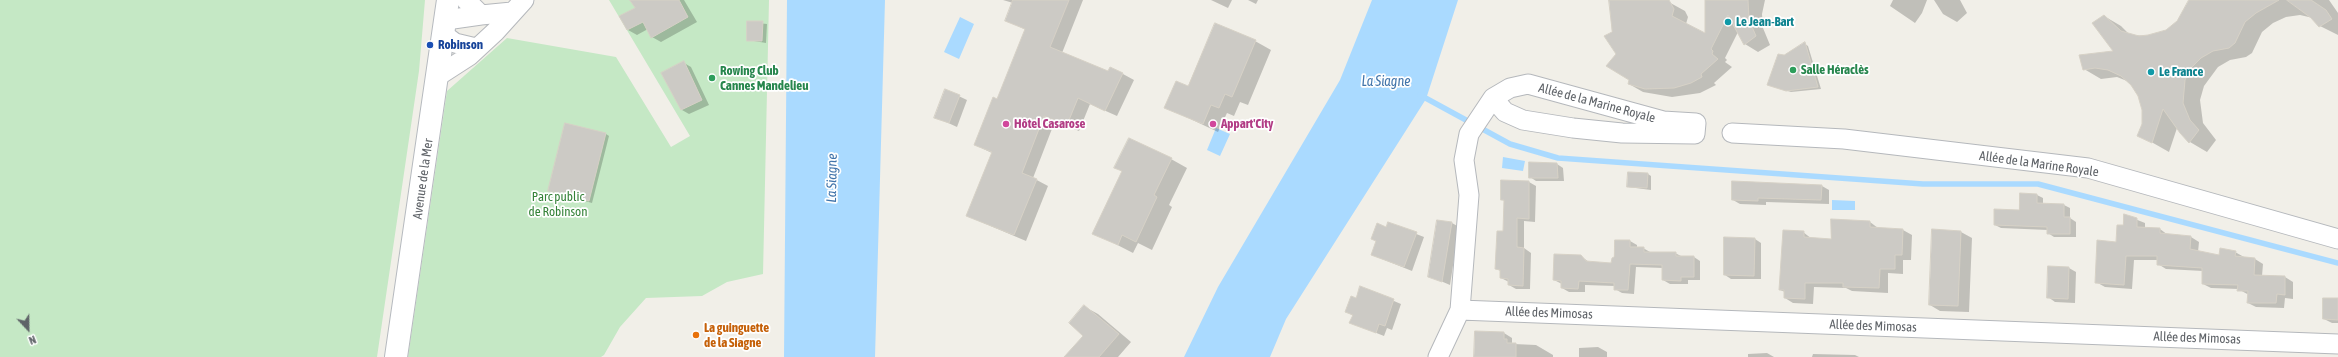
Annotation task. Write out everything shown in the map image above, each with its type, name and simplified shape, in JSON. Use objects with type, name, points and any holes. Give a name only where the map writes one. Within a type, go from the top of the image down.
[{"type":"main road","name":"Avenue de la Mer","points":[[396,357],[446,18]]},
{"type":"street","points":[[466,0],[481,16]]},
{"type":"street","points":[[476,48],[455,43],[446,18],[481,16],[518,6]]},
{"type":"street","points":[[438,76],[469,56],[496,31],[518,6]]},
{"type":"street","name":"Allée de la Marine Royale","points":[[1460,310],[1469,195],[1464,160],[1469,134],[1493,98],[1510,88],[1528,84],[1663,121],[1696,123],[1694,134],[1622,133],[1573,128],[1523,120],[1505,112],[1493,98]]},
{"type":"street","name":"Allée de la Marine Royale","points":[[1732,133],[1844,139],[2088,168],[2338,239]]},
{"type":"street","points":[[1438,357],[1460,310]]},
{"type":"street","name":"Allée des Mimosas","points":[[1460,310],[2338,344]]},
{"type":"green space","points":[[0,0],[425,0],[419,71],[377,357],[0,357]]},
{"type":"green space","name":"Parc public de Robinson","points":[[609,0],[769,0],[763,274],[727,282],[702,296],[646,298],[620,327],[604,355],[601,357],[408,357],[447,91],[507,38],[616,57],[671,147],[690,136]]},
{"type":"water","points":[[787,0],[885,0],[875,357],[784,357]]},
{"type":"water","name":"La Siagne","points":[[1372,0],[1458,0],[1426,99],[1286,319],[1270,357],[1184,357],[1218,287],[1340,80]]},
{"type":"water","points":[[960,17],[974,24],[959,59],[944,52]]},
{"type":"water","points":[[1216,128],[1230,134],[1220,156],[1207,150]]},
{"type":"water","points":[[1503,157],[1525,161],[1523,171],[1502,168]]},
{"type":"water","points":[[1832,200],[1855,201],[1855,210],[1832,210]]},
{"type":"building","points":[[630,0],[679,0],[688,17],[651,38],[643,22],[627,30],[619,16],[635,8]]},
{"type":"building","points":[[1013,0],[1069,0],[1050,47],[1108,71],[1110,67],[1123,73],[1105,111],[1078,98],[1067,125],[1044,116],[1022,173],[1037,179],[1014,235],[966,216],[992,152],[974,145],[993,97],[997,99],[1025,29],[1005,21]]},
{"type":"building","points":[[1609,0],[1669,0],[1674,9],[1672,16],[1705,33],[1705,0],[1748,0],[1749,20],[1756,36],[1744,45],[1728,15],[1711,49],[1713,51],[1712,54],[1718,59],[1701,74],[1702,77],[1691,83],[1674,88],[1645,89],[1628,84],[1629,80],[1606,66],[1616,54],[1604,36],[1612,32]]},
{"type":"building","name":"Le France","points":[[2189,0],[2279,0],[2256,13],[2245,22],[2235,43],[2229,48],[2213,51],[2201,58],[2191,68],[2185,80],[2183,103],[2190,120],[2199,130],[2189,143],[2163,109],[2152,143],[2137,136],[2142,124],[2142,110],[2138,96],[2131,85],[2121,76],[2108,70],[2095,68],[2083,70],[2079,55],[2113,51],[2092,23],[2104,15],[2121,31],[2139,36],[2148,35],[2166,30],[2177,21]]},
{"type":"building","points":[[2287,0],[2311,0],[2326,10],[2332,19],[2319,27],[2311,18]]},
{"type":"building","points":[[747,21],[763,21],[762,41],[747,41]]},
{"type":"building","points":[[1215,23],[1256,40],[1232,97],[1225,94],[1219,108],[1211,105],[1203,124],[1164,108],[1176,81],[1188,86]]},
{"type":"building","name":"Salle Héraclès","points":[[1805,42],[1818,87],[1786,91],[1767,85],[1778,54],[1784,55]]},
{"type":"building","points":[[684,61],[702,100],[681,110],[661,73]]},
{"type":"building","points":[[945,89],[960,95],[949,123],[934,118]]},
{"type":"building","points":[[565,123],[606,133],[589,201],[548,191]]},
{"type":"building","points":[[1129,138],[1172,158],[1154,195],[1157,197],[1136,242],[1122,235],[1118,245],[1092,234],[1122,171],[1114,168]]},
{"type":"building","points":[[1529,162],[1557,163],[1558,178],[1529,178]]},
{"type":"building","points":[[1628,172],[1648,173],[1647,188],[1627,187]]},
{"type":"building","points":[[1501,180],[1529,181],[1529,219],[1517,218],[1517,247],[1524,248],[1523,286],[1508,285],[1508,279],[1500,278],[1500,270],[1495,269],[1497,231],[1503,231],[1504,200],[1501,200]]},
{"type":"building","points":[[1732,181],[1822,185],[1821,200],[1758,198],[1758,201],[1732,200]]},
{"type":"building","points":[[2020,193],[2037,194],[2037,203],[2064,204],[2064,217],[2070,217],[2070,234],[2047,234],[2047,227],[1994,225],[1994,209],[2019,210]]},
{"type":"building","points":[[2124,214],[2137,218],[2137,227],[2160,228],[2160,233],[2191,236],[2190,249],[2219,255],[2220,248],[2236,251],[2235,256],[2255,258],[2254,275],[2285,276],[2285,295],[2277,294],[2276,303],[2247,303],[2248,291],[2237,291],[2238,285],[2202,284],[2202,268],[2157,265],[2157,256],[2126,256],[2124,285],[2095,283],[2097,240],[2116,242],[2117,225],[2123,225]]},
{"type":"building","points":[[1831,219],[1870,221],[1870,227],[1903,229],[1902,255],[1895,255],[1895,269],[1880,269],[1879,288],[1843,287],[1843,283],[1805,283],[1805,299],[1784,298],[1784,290],[1779,290],[1783,230],[1804,231],[1804,237],[1831,239]]},
{"type":"building","points":[[1437,220],[1452,222],[1442,282],[1428,277]]},
{"type":"building","points":[[1388,222],[1417,232],[1404,267],[1371,255],[1376,241],[1371,239],[1377,223],[1386,227]]},
{"type":"building","points":[[1932,229],[1961,231],[1958,306],[1929,305]]},
{"type":"building","points":[[1724,237],[1755,238],[1754,276],[1724,275]]},
{"type":"building","points":[[1615,240],[1630,240],[1630,247],[1644,247],[1644,252],[1676,252],[1676,256],[1694,256],[1694,277],[1681,277],[1681,281],[1662,280],[1662,265],[1630,264],[1628,290],[1614,290],[1614,283],[1579,281],[1578,289],[1561,288],[1561,281],[1553,280],[1554,254],[1581,255],[1586,261],[1611,263],[1612,258],[1614,257]]},
{"type":"building","points":[[2048,266],[2069,267],[2068,299],[2047,298]]},
{"type":"building","points":[[1360,286],[1394,299],[1385,326],[1379,324],[1376,333],[1349,323],[1353,315],[1345,312],[1351,296],[1356,298]]},
{"type":"building","points":[[2323,298],[2338,298],[2338,320],[2323,319]]},
{"type":"building","points":[[1084,305],[1119,334],[1099,357],[1064,357],[1083,336],[1069,323]]},
{"type":"building","points":[[1475,331],[1504,332],[1504,339],[1507,339],[1507,343],[1516,343],[1516,357],[1474,357]]},
{"type":"waterway","points":[[1420,95],[1510,144],[1558,158],[1923,184],[2038,184],[2338,263]]},
{"type":"place","name":"Le Jean-Bart","points":[[1728,22]]},
{"type":"place","name":"Robinson","points":[[430,45]]},
{"type":"place","name":"Salle Héraclès","points":[[1793,70]]},
{"type":"place","name":"Le France","points":[[2151,72]]},
{"type":"place","name":"Rowing Club Cannes Mandelieu","points":[[712,78]]},
{"type":"place","name":"Hôtel Casarose","points":[[1006,124]]},
{"type":"place","name":"Appart'City","points":[[1213,124]]},
{"type":"place","name":"La guinguette de la Siagne","points":[[696,335]]}]
